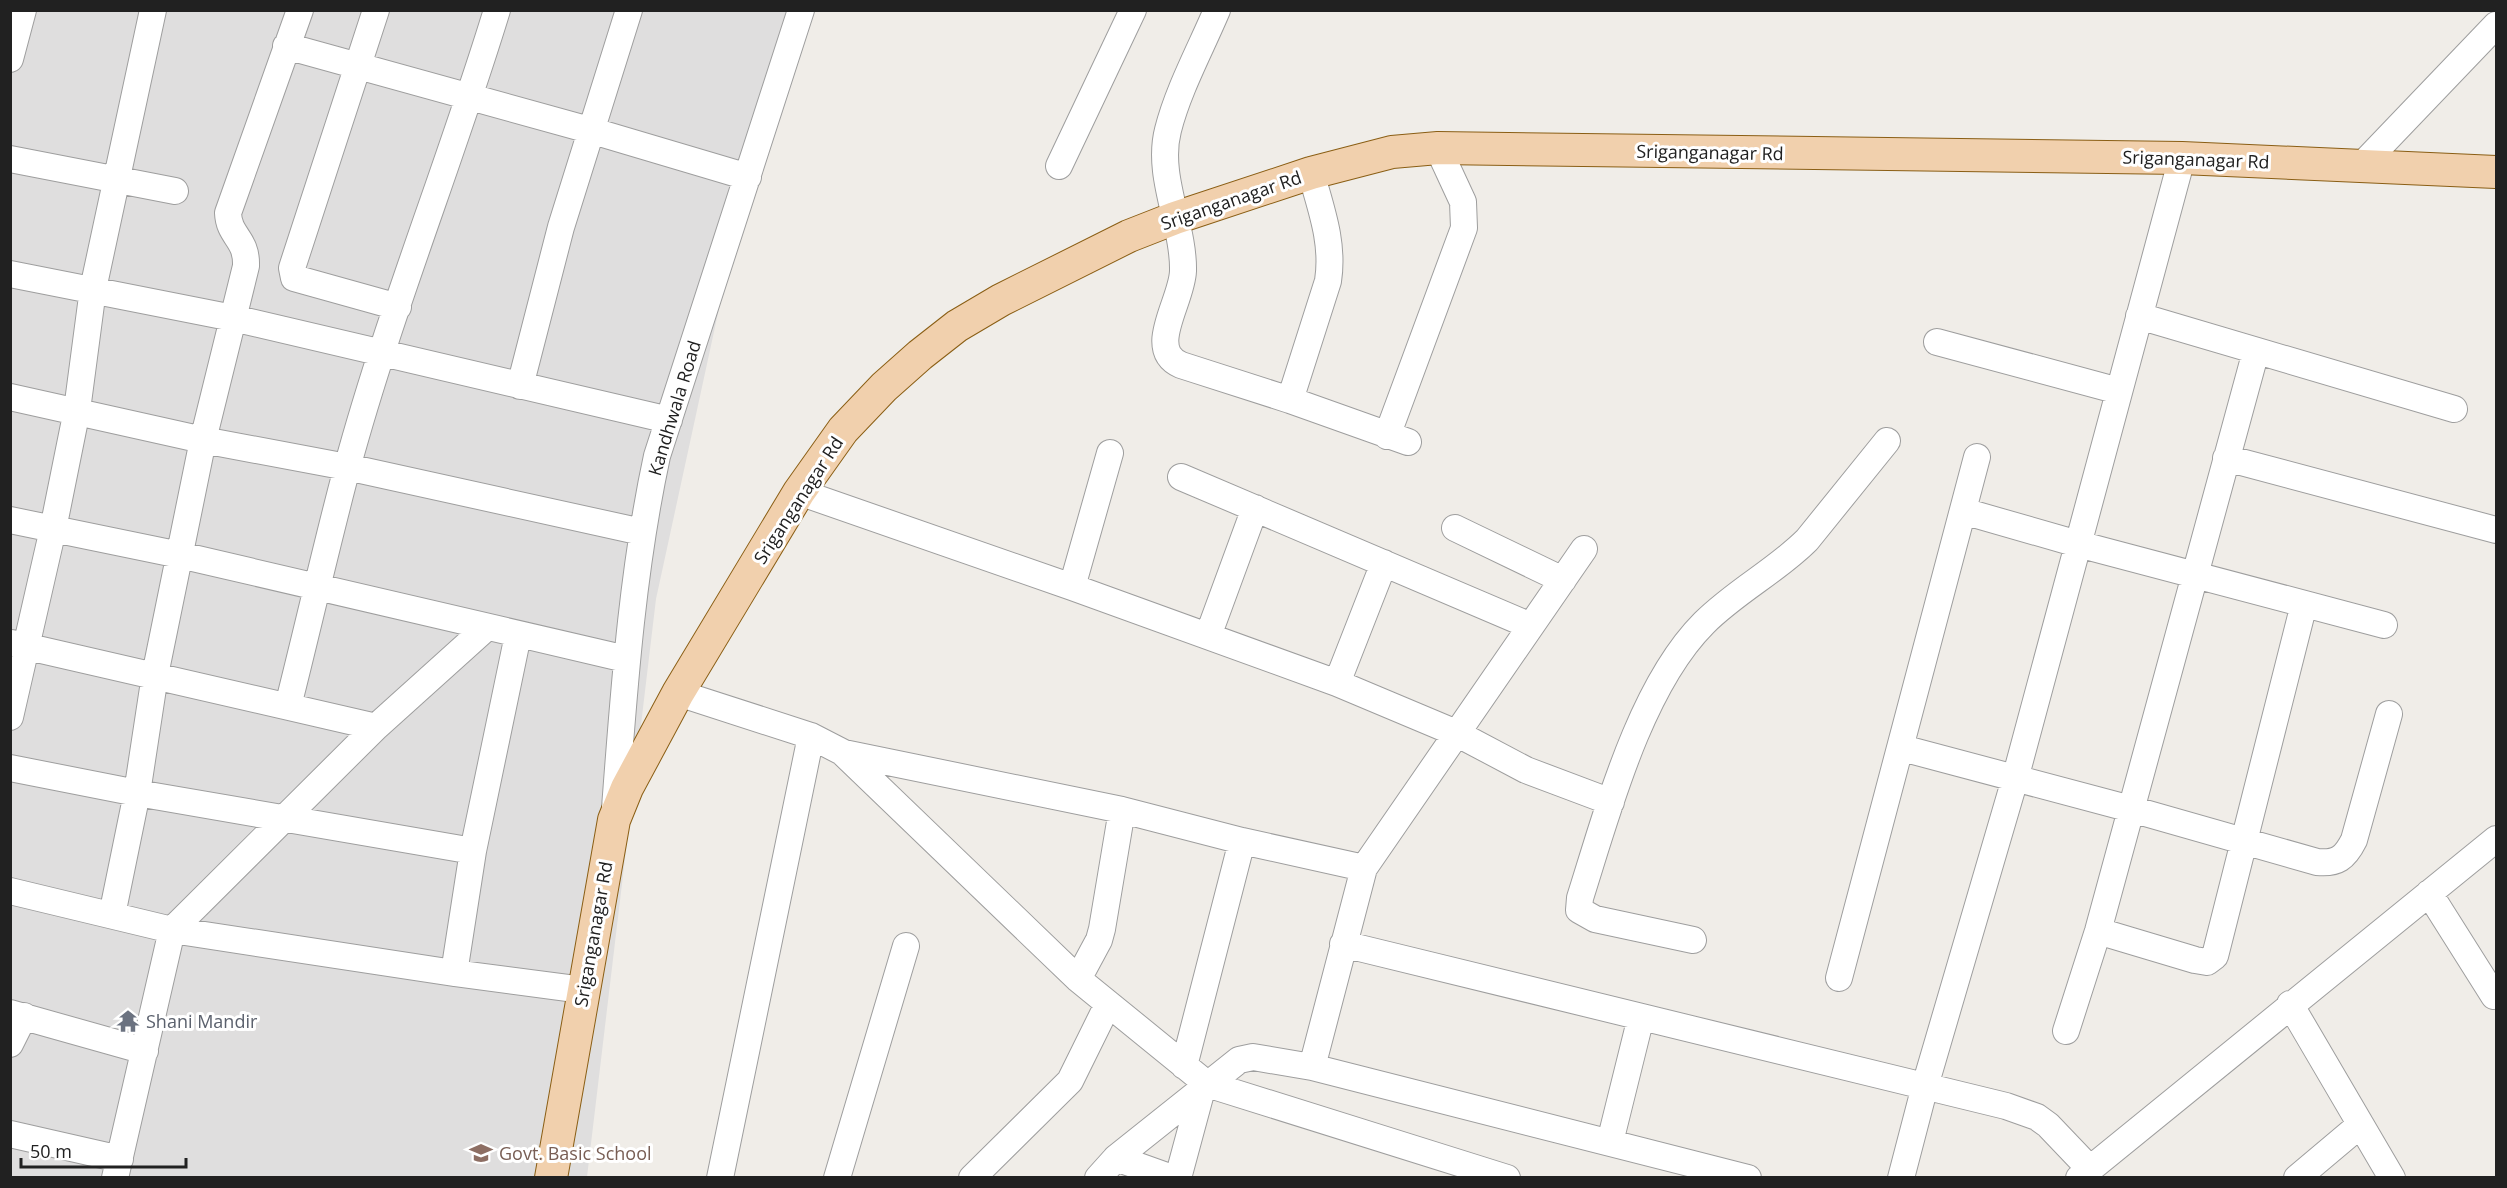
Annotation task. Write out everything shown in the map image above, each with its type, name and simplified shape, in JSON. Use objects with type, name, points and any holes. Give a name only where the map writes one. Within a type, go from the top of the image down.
[{"type":"main road","name":"Sriganganagar Rd","points":[[550,1178],[614,820],[627,788],[678,693],[799,492],[843,430],[884,387],[957,326],[1001,300],[1129,236],[1175,218],[1311,172],[1392,152],[1438,148],[2182,158],[2496,172]]},
{"type":"street","points":[[10,59],[23,10]]},
{"type":"street","points":[[10,717],[19,645],[53,529],[77,410],[93,289],[153,10]]},
{"type":"street","points":[[112,915],[137,793],[154,675],[203,441],[246,266],[246,251],[228,224],[228,213],[300,10]]},
{"type":"street","points":[[376,10],[292,268],[294,278],[398,307]]},
{"type":"street","points":[[288,706],[347,467],[497,10]]},
{"type":"street","points":[[520,386],[561,227],[629,10]]},
{"type":"street","name":"Kandhwala Road","points":[[614,820],[626,659],[642,532],[657,456],[801,10]]},
{"type":"street","points":[[1217,10],[1167,131],[1166,165],[1183,256],[1181,289],[1164,339],[1165,354],[1171,361],[1398,439],[1464,228],[1463,202],[1438,148]]},
{"type":"street","points":[[1059,166],[1124,12]]},
{"type":"street","points":[[2362,165],[2496,25]]},
{"type":"street","points":[[286,46],[748,177]]},
{"type":"street","points":[[1901,1178],[1925,1086],[2015,779],[2182,158]]},
{"type":"street","points":[[10,159],[175,191]]},
{"type":"street","points":[[1290,400],[1328,281],[1331,262],[1327,229],[1311,172]]},
{"type":"street","points":[[10,274],[233,318],[669,420]]},
{"type":"street","points":[[2139,316],[2454,409]]},
{"type":"street","points":[[1937,342],[2119,391]]},
{"type":"street","points":[[2066,1031],[2098,931],[2256,351]]},
{"type":"street","points":[[10,397],[77,410],[203,441],[347,467],[642,532]]},
{"type":"street","points":[[1693,940],[1595,919],[1579,910],[1580,898],[1611,802],[1653,698],[1690,639],[1728,602],[1793,554],[1807,540],[1887,441]]},
{"type":"street","points":[[1072,587],[1110,453]]},
{"type":"street","points":[[1839,978],[1902,748],[1977,456]]},
{"type":"street","points":[[2226,458],[2496,530]]},
{"type":"street","points":[[1181,477],[1532,626]]},
{"type":"street","points":[[799,492],[1072,587],[1337,683],[1455,733],[1526,770],[1611,802]]},
{"type":"street","points":[[1208,636],[1255,508]]},
{"type":"street","points":[[1963,512],[2384,625]]},
{"type":"street","points":[[10,520],[180,555],[626,659]]},
{"type":"street","points":[[1455,528],[1563,580]]},
{"type":"street","points":[[1312,1067],[1364,868],[1584,549]]},
{"type":"street","points":[[1337,683],[1384,563]]},
{"type":"street","points":[[2098,931],[2206,962],[2215,956],[2304,604]]},
{"type":"street","points":[[10,1134],[118,1168],[172,930],[376,727],[487,627]]},
{"type":"street","points":[[454,973],[473,851],[518,635]]},
{"type":"street","points":[[19,645],[376,727]]},
{"type":"street","points":[[678,693],[812,736],[844,753],[1078,979],[1184,1066],[1204,1086],[1507,1178]]},
{"type":"street","points":[[1902,748],[2245,840],[2317,862],[2339,861],[2348,853],[2354,840],[2390,714]]},
{"type":"street","points":[[720,1178],[812,736]]},
{"type":"street","points":[[844,753],[1122,810],[1242,841],[1364,868]]},
{"type":"street","points":[[10,768],[284,820],[473,851]]},
{"type":"street","points":[[1078,979],[1099,940],[1102,929],[1122,810]]},
{"type":"street","points":[[1343,944],[2006,1106],[2037,1117],[2048,1125],[2085,1174],[2290,1004],[2496,839]]},
{"type":"street","points":[[1184,1066],[1242,841]]},
{"type":"street","points":[[10,891],[172,930],[454,973],[583,990]]},
{"type":"street","points":[[2429,893],[2494,996]]},
{"type":"street","points":[[837,1178],[906,946]]},
{"type":"street","points":[[972,1178],[1070,1081],[1107,1004]]},
{"type":"street","points":[[2290,1004],[2392,1178]]},
{"type":"street","points":[[10,1044],[17,1015],[145,1052]]},
{"type":"street","points":[[1610,1142],[1641,1017]]},
{"type":"street","points":[[1098,1178],[1116,1158],[1204,1086],[1239,1060],[1253,1057],[1312,1067],[1749,1178]]},
{"type":"street","points":[[1178,1178],[1204,1086]]},
{"type":"street","points":[[2297,1178],[2360,1125]]},
{"type":"street","points":[[1116,1158],[1172,1178]]},
{"type":"shaded area","points":[[10,11],[815,11],[720,304],[656,599],[587,1177],[11,1177]]},
{"type":"place","name":"Shani Mandir","points":[[128,1021]]},
{"type":"place","name":"Govt. Basic School","points":[[481,1153]]}]
